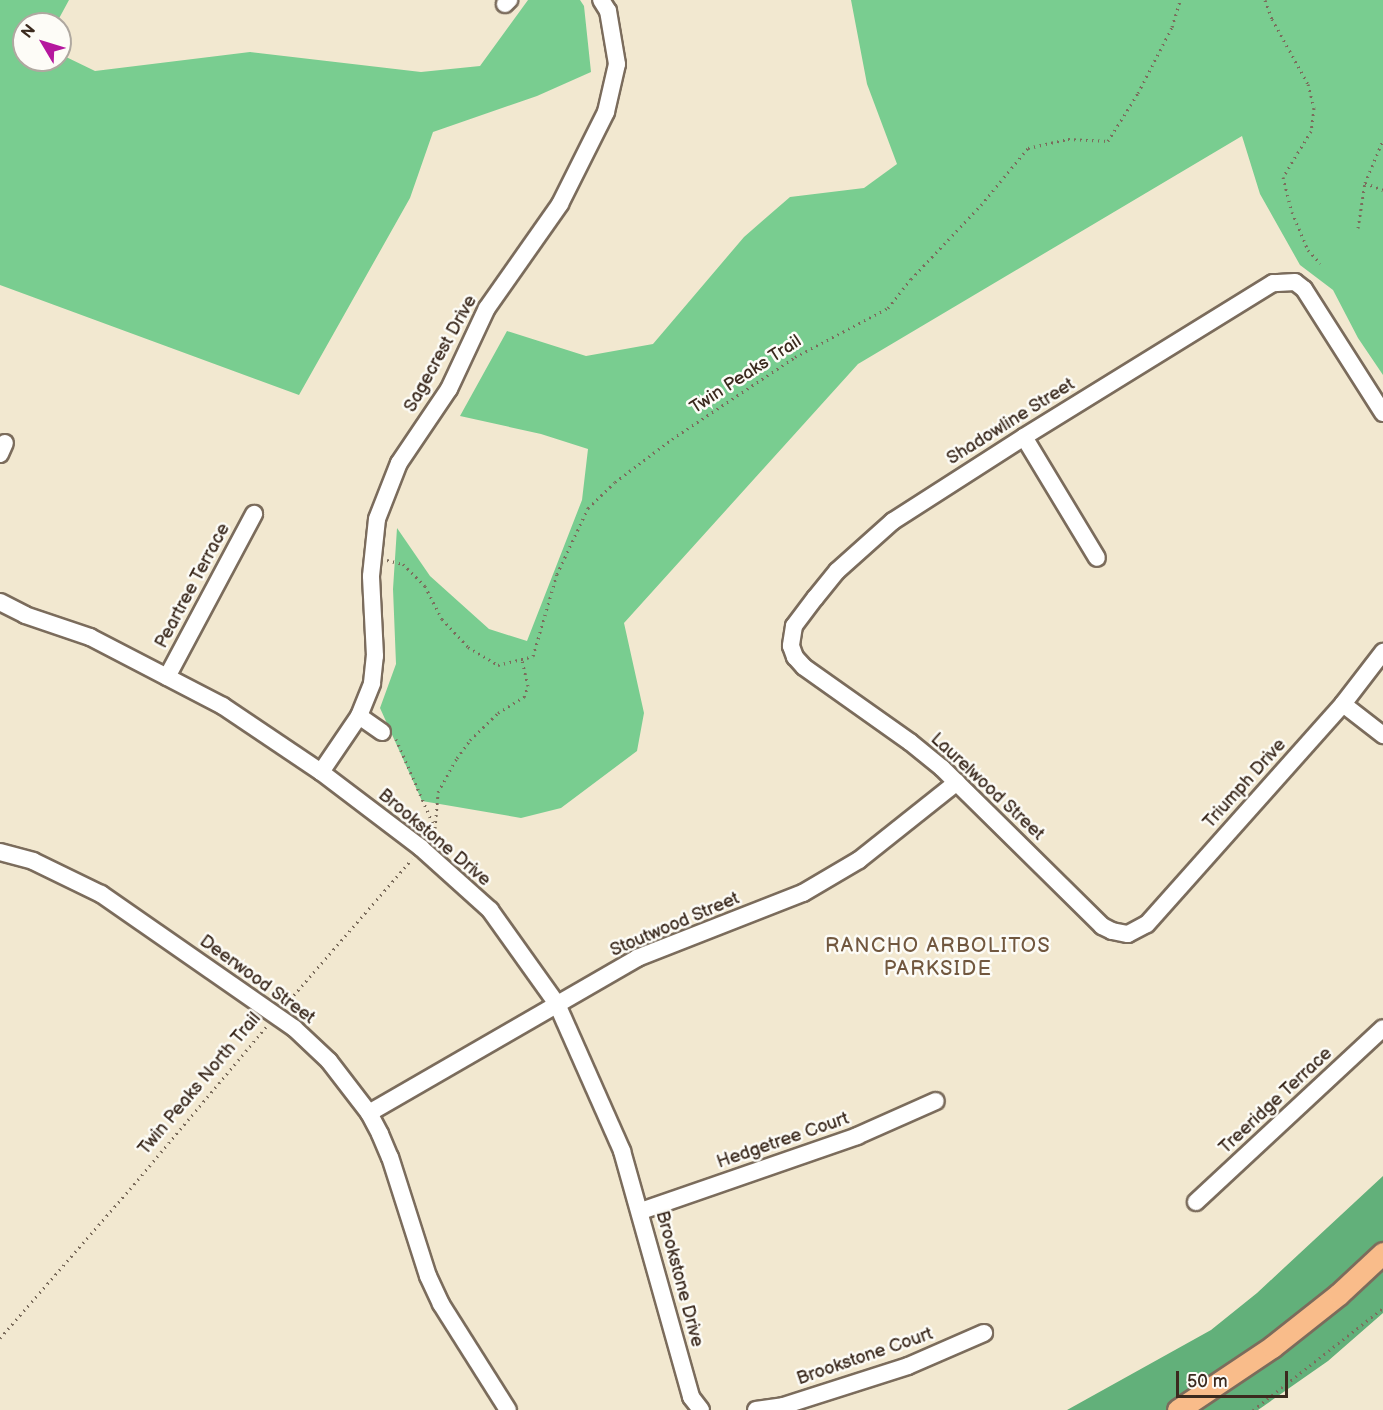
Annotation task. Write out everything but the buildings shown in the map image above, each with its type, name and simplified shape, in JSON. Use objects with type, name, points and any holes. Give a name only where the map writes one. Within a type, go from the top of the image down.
[{"type":"main road","points":[[1178,1410],[1272,1347],[1339,1294],[1383,1253]]},
{"type":"street","name":"Sagecrest Drive","points":[[321,772],[359,716],[372,683],[375,656],[373,556],[377,519],[399,463],[449,389],[487,308],[560,204],[606,112],[617,64],[608,11],[601,0]]},
{"type":"street","name":"Shadowline Street","points":[[791,646],[794,626],[837,571],[893,521],[1024,436],[1274,283],[1295,282],[1310,298],[1383,413]]},
{"type":"street","points":[[1024,436],[1097,558]]},
{"type":"street","name":"Peartree Terrace","points":[[167,677],[254,513]]},
{"type":"street","name":"Brookstone Drive","points":[[0,602],[25,615],[90,637],[223,706],[321,772],[421,848],[490,910],[557,1004],[622,1151],[641,1211],[691,1397],[701,1410]]},
{"type":"street","name":"Laurelwood Street","points":[[791,646],[795,657],[804,667],[910,742],[957,782],[1102,926],[1112,932],[1128,934]]},
{"type":"street","name":"Triumph Drive","points":[[1128,934],[1147,924],[1343,704],[1383,652]]},
{"type":"street","points":[[1343,704],[1383,735]]},
{"type":"street","points":[[359,716],[382,732]]},
{"type":"street","name":"Stoutwood Street","points":[[369,1113],[637,958],[803,893],[859,860],[957,782]]},
{"type":"street","name":"Deerwood Street","points":[[0,852],[33,861],[102,894],[294,1028],[329,1061],[369,1113],[390,1157],[428,1276],[441,1304],[502,1408]]},
{"type":"street","name":"Treeridge Terrace","points":[[1196,1202],[1383,1028]]},
{"type":"street","name":"Hedgetree Court","points":[[641,1211],[857,1136],[936,1101]]},
{"type":"street","name":"Brookstone Court","points":[[756,1410],[783,1406],[908,1366],[984,1333]]},
{"type":"path","name":"Twin Peaks Trail","points":[[522,659],[533,656],[557,574],[588,508],[615,482],[672,439],[795,357],[888,308],[911,279],[981,205],[1028,148],[1068,139],[1108,141],[1123,120],[1172,27],[1180,0]]},
{"type":"path","points":[[1264,0],[1308,84],[1314,108],[1311,130],[1283,177],[1292,212],[1308,250],[1320,263]]},
{"type":"path","points":[[1358,228],[1365,183],[1383,140]]},
{"type":"path","points":[[1365,183],[1383,190]]},
{"type":"path","points":[[373,556],[403,564],[425,586],[442,619],[468,647],[498,665],[522,659],[528,686],[525,697],[498,713],[470,740],[457,758],[438,792],[435,828],[391,729],[382,732]]},
{"type":"path","name":"Twin Peaks North Trail","points":[[0,1338],[200,1108],[276,1015],[421,848]]},
{"type":"path","points":[[1252,1410],[1383,1308]]},
{"type":"green space","points":[[0,0],[69,0],[62,12],[12,12],[12,72],[72,72],[72,60],[95,71],[250,52],[421,72],[480,66],[528,0],[580,0],[584,6],[591,72],[537,96],[433,132],[410,198],[299,395],[0,285]]},
{"type":"green space","points":[[851,0],[1383,0],[1383,375],[1358,338],[1333,290],[1300,265],[1260,194],[1242,136],[858,364],[624,623],[644,713],[637,751],[561,808],[521,818],[422,801],[380,708],[396,664],[393,589],[397,528],[430,576],[489,629],[527,641],[582,500],[588,449],[541,434],[460,416],[507,331],[586,356],[653,344],[744,237],[790,197],[864,188],[897,164],[867,84]]},
{"type":"green space","points":[[1383,1176],[1383,1313],[1328,1361],[1258,1410],[1067,1410],[1211,1330],[1257,1293]]},
{"type":"district","name":"RANCHO ARBOLITOS PARKSIDE","points":[[938,958]]}]
